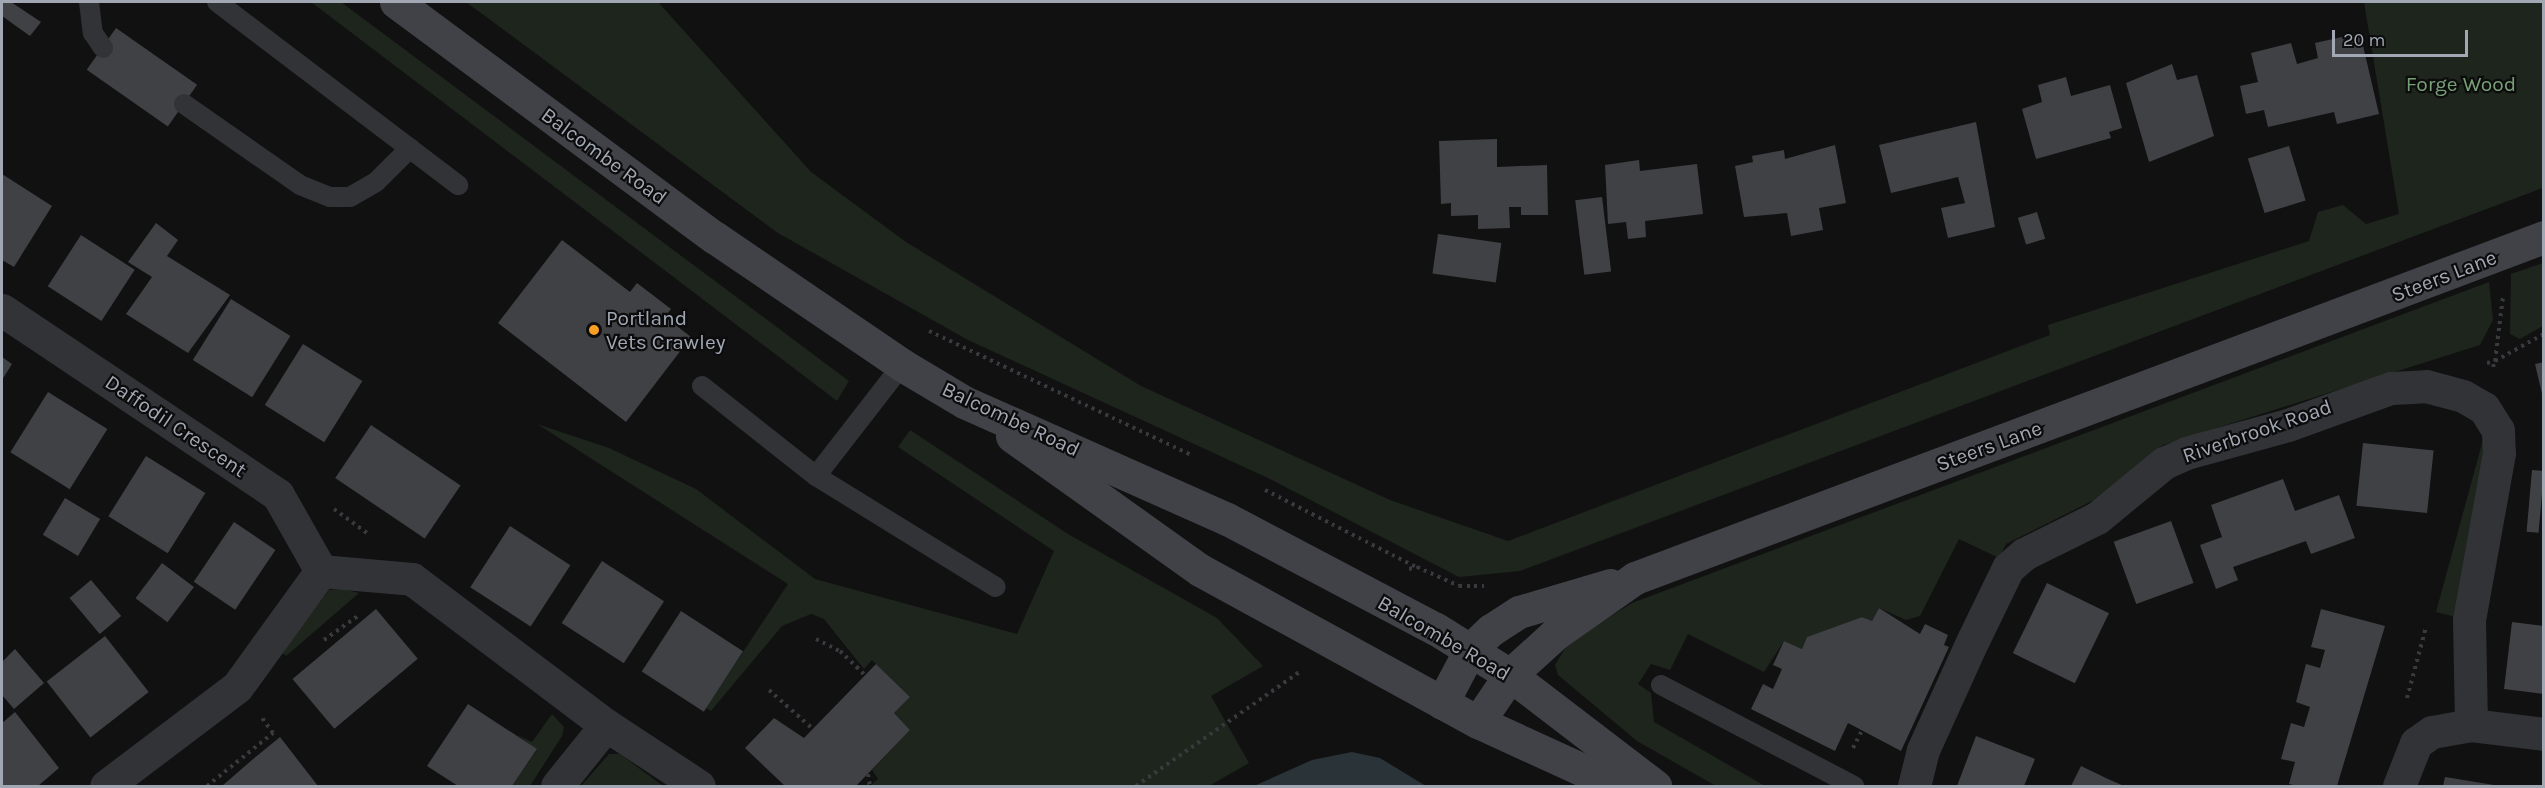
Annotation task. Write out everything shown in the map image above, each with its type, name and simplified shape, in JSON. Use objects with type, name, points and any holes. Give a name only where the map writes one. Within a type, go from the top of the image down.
[{"type":"main road","name":"Balcombe Road","points":[[396,2],[714,237],[902,365],[964,402],[1227,519],[1436,629],[1510,675],[1655,786]]},
{"type":"main road","name":"Steers Lane","points":[[1478,722],[1510,675],[1555,634],[1635,578],[2544,237]]},
{"type":"main road","points":[[964,402],[1200,570],[1478,722],[1618,786]]},
{"type":"main road","points":[[1442,703],[1470,650],[1519,612],[1635,578]]},
{"type":"street","name":"Daffodil Crescent","points":[[2,310],[278,495],[321,571]]},
{"type":"street","name":"Riverbrook Road","points":[[1914,786],[1923,750],[2007,568],[2024,554],[2097,518],[2164,463],[2186,453],[2288,425],[2370,392],[2426,386],[2484,408]]},
{"type":"street","points":[[2471,725],[2469,620],[2499,453],[2498,430],[2484,408]]},
{"type":"street","points":[[106,786],[237,687],[321,571],[412,579],[606,725],[699,786]]},
{"type":"street","points":[[557,786],[606,725]]},
{"type":"street","points":[[2399,786],[2416,743],[2432,732],[2471,725],[2544,734]]},
{"type":"lane","points":[[89,2],[93,33],[103,48]]},
{"type":"lane","points":[[217,2],[458,185]]},
{"type":"lane","points":[[184,104],[300,185],[330,197],[350,197],[376,182],[410,148]]},
{"type":"lane","points":[[816,476],[902,365]]},
{"type":"lane","points":[[702,386],[816,476],[996,587]]},
{"type":"lane","points":[[1661,685],[1854,786]]},
{"type":"path","points":[[2484,408],[2495,361],[2503,293]]},
{"type":"path","points":[[920,325],[1198,459]]},
{"type":"path","points":[[2474,367],[2495,361],[2544,334]]},
{"type":"path","points":[[1252,484],[1417,567]]},
{"type":"path","points":[[278,495],[308,491],[405,559],[412,579]]},
{"type":"path","points":[[1436,629],[1459,586]]},
{"type":"path","points":[[816,639],[840,651],[865,675]]},
{"type":"path","points":[[1136,786],[1309,666]]},
{"type":"path","points":[[769,690],[813,729]]},
{"type":"path","points":[[868,774],[870,786]]},
{"type":"green space","points":[[311,2],[341,2],[849,381],[837,401]]},
{"type":"green space","name":"Forge Wood","points":[[466,2],[658,2],[811,172],[906,242],[1141,386],[1390,500],[1508,541],[2050,335],[2048,325],[2309,241],[2318,212],[2343,205],[2366,224],[2399,214],[2364,2],[2543,2],[2543,188],[1520,571],[1459,577],[1268,478],[968,340],[778,233]]},
{"type":"green space","points":[[2543,263],[2543,326],[2520,339],[2510,334],[2511,274]]},
{"type":"green space","points":[[2489,282],[2493,320],[2480,345],[2163,445],[2098,498],[2006,544],[1999,558],[1959,539],[1920,616],[1906,620],[1879,608],[1872,621],[1862,617],[1807,637],[1802,649],[1784,641],[1764,672],[1688,634],[1670,670],[1651,664],[1638,684],[1651,693],[1654,722],[1765,786],[1716,786],[1637,741],[1558,675],[1555,665],[1569,642],[1632,603]]},
{"type":"green space","points":[[537,424],[609,448],[696,489],[815,579],[1017,634],[1054,551],[898,447],[910,430],[1068,534],[1217,618],[1263,666],[1211,696],[1249,763],[1209,786],[870,786],[878,779],[872,770],[910,730],[894,713],[910,697],[872,660],[864,669],[824,619],[811,614],[782,626],[711,711],[706,708],[788,584]]},
{"type":"green space","points":[[2484,436],[2492,450],[2460,618],[2436,612]]},
{"type":"green space","points":[[343,589],[359,593],[286,656],[282,652],[329,590]]},
{"type":"green space","points":[[552,714],[564,727],[562,736],[530,786],[512,786],[537,750],[517,735],[532,742]]},
{"type":"green space","points":[[609,754],[620,754],[663,786],[581,786]]},
{"type":"shaded area","points":[[1352,752],[1380,758],[1426,786],[1254,786],[1312,760]]},
{"type":"building","points":[[2,2],[11,2],[41,22],[30,36],[2,16]]},
{"type":"building","points":[[116,28],[197,85],[168,127],[87,70]]},
{"type":"building","points":[[2360,33],[2379,114],[2337,124],[2334,112],[2268,127],[2264,110],[2246,114],[2240,86],[2258,82],[2251,53],[2291,43],[2297,64],[2318,58],[2315,43]]},
{"type":"building","points":[[2172,64],[2177,80],[2197,75],[2214,136],[2149,162],[2126,83]]},
{"type":"building","points":[[2066,77],[2071,96],[2110,85],[2122,128],[2109,132],[2111,138],[2036,159],[2022,109],[2042,102],[2038,85]]},
{"type":"building","points":[[1976,122],[1995,227],[1948,238],[1941,208],[1965,203],[1958,177],[1891,193],[1879,145]]},
{"type":"building","points":[[1497,139],[1497,167],[1547,165],[1548,215],[1521,215],[1521,207],[1509,207],[1510,228],[1478,229],[1478,215],[1451,216],[1451,203],[1441,204],[1439,141]]},
{"type":"building","points":[[1835,145],[1846,203],[1819,208],[1823,230],[1791,236],[1787,213],[1744,217],[1735,166],[1753,162],[1752,156],[1784,150],[1785,159]]},
{"type":"building","points":[[2289,146],[2306,201],[2265,213],[2248,159]]},
{"type":"building","points":[[1639,160],[1640,171],[1697,164],[1703,214],[1645,221],[1646,237],[1628,239],[1626,222],[1608,224],[1605,165]]},
{"type":"building","points":[[2,174],[52,206],[14,267],[2,260]]},
{"type":"building","points":[[1602,197],[1611,271],[1584,275],[1575,200]]},
{"type":"building","points":[[2037,212],[2045,239],[2026,245],[2018,218]]},
{"type":"building","points":[[156,223],[178,240],[167,256],[230,295],[188,353],[126,314],[152,277],[128,262]]},
{"type":"building","points":[[1438,234],[1501,243],[1496,283],[1432,274]]},
{"type":"building","points":[[81,235],[135,270],[101,321],[48,286]]},
{"type":"building","name":"Portland Vets Crawley","points":[[562,240],[630,292],[637,283],[671,309],[665,317],[691,337],[626,422],[498,323]]},
{"type":"building","points":[[231,299],[290,336],[252,397],[193,360]]},
{"type":"building","points":[[303,344],[362,381],[324,442],[265,405]]},
{"type":"building","points":[[2,357],[12,364],[2,380]]},
{"type":"building","points":[[2544,362],[2544,397],[2543,398],[2535,364]]},
{"type":"building","points":[[48,392],[107,429],[70,489],[10,452]]},
{"type":"building","points":[[371,425],[461,485],[425,538],[335,478]]},
{"type":"building","points":[[2363,443],[2434,450],[2427,513],[2356,506]]},
{"type":"building","points":[[146,456],[205,493],[168,553],[108,516]]},
{"type":"building","points":[[2532,470],[2544,471],[2539,533],[2527,532]]},
{"type":"building","points":[[2283,479],[2295,511],[2339,495],[2355,538],[2311,554],[2306,541],[2233,567],[2238,580],[2216,589],[2200,545],[2222,537],[2211,505]]},
{"type":"building","points":[[65,498],[100,519],[78,556],[43,535]]},
{"type":"building","points":[[2171,521],[2194,583],[2136,604],[2114,542]]},
{"type":"building","points":[[234,522],[275,550],[235,610],[194,582]]},
{"type":"building","points":[[510,526],[570,565],[531,626],[470,587]]},
{"type":"building","points":[[602,561],[664,601],[624,663],[562,623]]},
{"type":"building","points":[[162,563],[194,587],[167,622],[136,598]]},
{"type":"building","points":[[91,580],[121,616],[100,634],[70,598]]},
{"type":"building","points":[[2047,583],[2109,613],[2075,683],[2013,653]]},
{"type":"building","points":[[1879,608],[1920,634],[1925,624],[1948,635],[1944,645],[1949,647],[1901,751],[1848,723],[1835,751],[1751,709],[1763,684],[1773,689],[1782,669],[1773,665],[1784,641],[1802,649],[1807,637],[1862,617],[1872,621]]},
{"type":"building","points":[[376,609],[418,659],[334,729],[293,679]]},
{"type":"building","points":[[2321,609],[2385,626],[2337,786],[2298,786],[2289,784],[2295,762],[2281,759],[2291,723],[2304,727],[2310,707],[2296,702],[2306,664],[2320,668],[2325,650],[2311,647]]},
{"type":"building","points":[[681,611],[743,651],[704,712],[642,671]]},
{"type":"building","points":[[2512,622],[2544,626],[2544,694],[2504,689]]},
{"type":"building","points":[[105,636],[149,692],[90,738],[47,682]]},
{"type":"building","points":[[15,649],[44,683],[14,709],[2,695],[2,662]]},
{"type":"building","points":[[876,664],[910,697],[894,713],[910,730],[856,786],[785,786],[745,748],[774,718],[804,738]]},
{"type":"building","points":[[468,704],[537,749],[512,786],[458,786],[427,766]]},
{"type":"building","points":[[15,712],[59,768],[38,786],[2,786],[2,723]]},
{"type":"building","points":[[1976,736],[2035,759],[2024,786],[1957,786]]},
{"type":"building","points":[[280,737],[318,786],[222,786],[252,760]]},
{"type":"building","points":[[2081,766],[2108,779],[2124,786],[2071,786]]},
{"type":"building","points":[[2445,777],[2494,785],[2494,786],[2443,786]]},
{"type":"place","name":"Portland Vets Crawley","points":[[594,330]]}]
